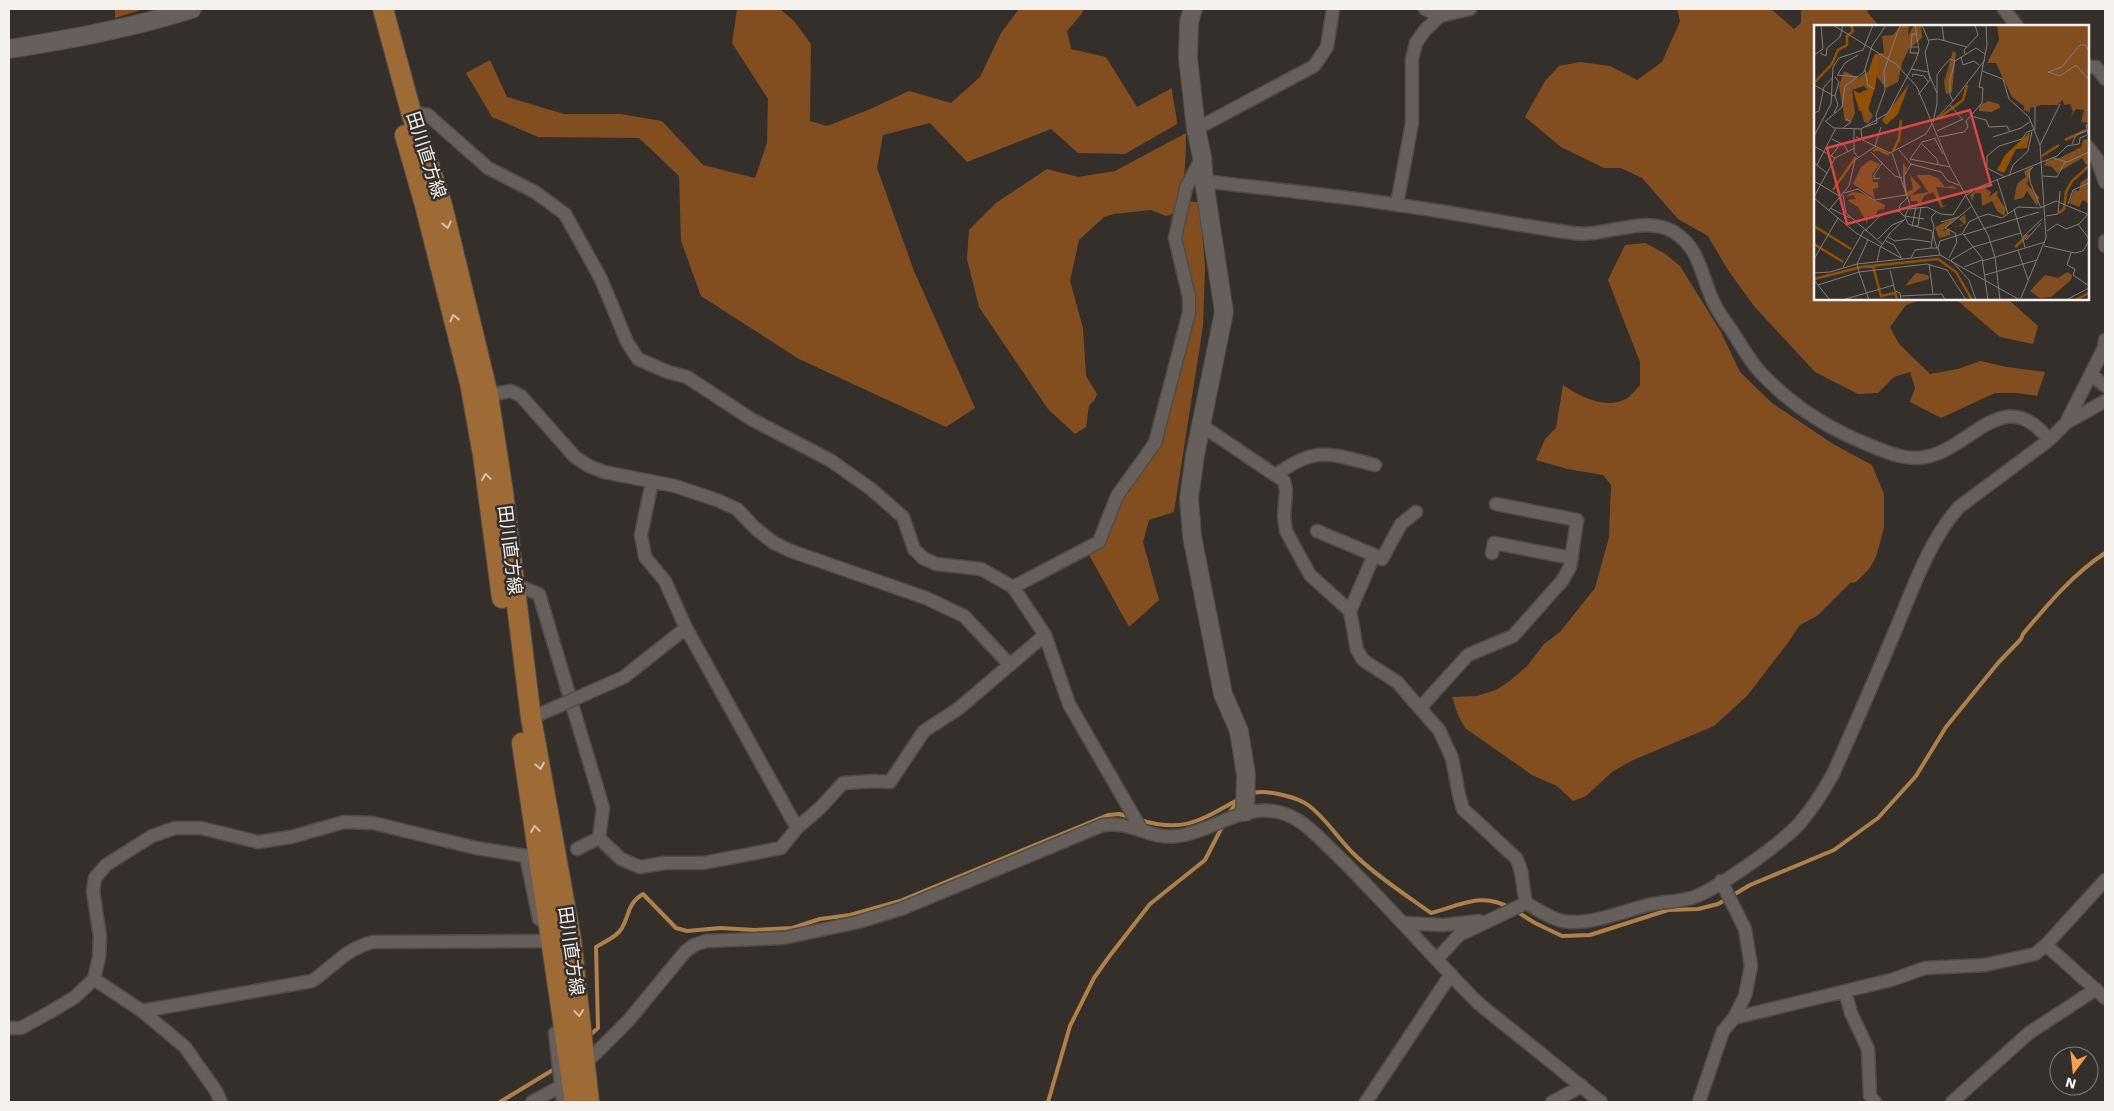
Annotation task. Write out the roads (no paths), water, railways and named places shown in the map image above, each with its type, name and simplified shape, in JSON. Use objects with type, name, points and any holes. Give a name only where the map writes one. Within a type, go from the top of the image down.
[{"type":"main road","name":"田川直方線","points":[[369,9],[426,205],[470,383],[483,455],[520,726],[575,1102]]},
{"type":"main road","name":"田川直方線","points":[[383,9],[411,112],[442,205],[488,395],[531,718],[570,939],[589,1102]]},
{"type":"street","points":[[9,49],[87,36],[192,9]]},
{"type":"street","points":[[1193,9],[1189,22],[1188,58],[1196,129],[1202,157],[1224,312],[1201,425],[1189,498],[1192,536],[1223,694],[1239,732],[1246,787],[1246,809]]},
{"type":"street","points":[[1196,129],[1314,66],[1327,47],[1333,9]]},
{"type":"street","points":[[1425,9],[1440,16]]},
{"type":"street","points":[[1397,204],[1412,123],[1412,59],[1416,43],[1424,30],[1440,16],[1470,9]]},
{"type":"street","points":[[2004,9],[2017,25]]},
{"type":"street","points":[[2089,67],[2096,67],[2105,79]]},
{"type":"street","points":[[411,112],[428,115],[488,168],[535,192],[565,214],[601,279],[627,342],[638,359],[668,372],[687,377],[751,419],[830,460],[871,489],[903,517],[914,549],[923,558],[936,564],[981,569],[1013,587],[1045,635],[1069,704],[1141,829]]},
{"type":"street","points":[[2089,148],[2097,159],[2105,182]]},
{"type":"street","points":[[1013,587],[1099,542],[1117,496],[1155,443],[1188,313],[1189,297],[1175,238],[1186,188],[1202,157]]},
{"type":"street","points":[[1204,181],[1397,204],[1576,234],[1656,225],[1672,231],[1685,240],[1698,258],[1714,303],[1758,370],[1782,393],[1836,430],[1879,449],[1905,457],[1918,458],[1932,456],[1948,448],[1980,426],[1998,419],[2012,417],[2029,420],[2049,440]]},
{"type":"street","points":[[2105,241],[2105,246]]},
{"type":"street","points":[[2066,423],[2104,348],[2105,340]]},
{"type":"street","points":[[2091,374],[2105,386]]},
{"type":"street","points":[[488,395],[512,391],[521,396],[575,457],[589,466],[604,472],[696,491],[737,509],[755,528],[774,543],[791,551],[926,598],[964,616],[1010,664]]},
{"type":"street","points":[[1523,904],[1550,916],[1570,922],[1605,917],[1661,901],[1695,897],[1723,885],[1798,825],[1818,800],[1833,774],[1935,540],[1948,520],[1959,508],[2049,440],[2066,423],[2105,401]]},
{"type":"street","points":[[1201,425],[1284,480],[1286,490],[1284,517],[1286,531],[1310,575],[1350,611]]},
{"type":"street","points":[[1276,475],[1291,464],[1309,457],[1329,453],[1375,465]]},
{"type":"street","points":[[652,482],[641,535],[645,557],[665,581],[686,628],[797,828]]},
{"type":"street","points":[[1420,708],[1468,655],[1512,636],[1562,581],[1570,567],[1577,520],[1496,504]]},
{"type":"street","points":[[1317,530],[1382,559],[1401,524],[1416,512]]},
{"type":"street","points":[[1492,553],[1494,543],[1572,558]]},
{"type":"street","points":[[1374,555],[1350,611],[1357,650],[1363,660],[1397,682],[1439,730],[1452,758],[1463,809],[1516,858],[1522,868],[1523,904]]},
{"type":"street","points":[[514,584],[539,594],[603,808],[599,838]]},
{"type":"street","points":[[531,718],[624,677],[686,628]]},
{"type":"street","points":[[599,838],[621,859],[640,867],[665,863],[703,863],[781,848],[797,828],[820,808],[843,783],[890,782],[924,731],[958,709],[1045,635]]},
{"type":"street","points":[[585,1064],[628,1022],[685,952],[694,945],[706,941],[783,938],[858,922],[901,909],[1103,825],[1117,823],[1155,834],[1176,836],[1195,832],[1246,809],[1282,813],[1299,819],[1348,866],[1477,1002],[1601,1102]]},
{"type":"street","points":[[9,1030],[21,1028],[75,997],[94,979],[99,958],[100,937],[93,891],[95,878],[106,865],[152,836],[175,828],[201,828],[258,842],[291,837],[344,822],[373,823],[467,846],[530,855],[537,912],[545,941],[563,1102]]},
{"type":"street","points":[[577,849],[599,838]]},
{"type":"street","points":[[1734,1018],[1891,980],[1925,968],[1985,965],[2035,954],[2046,945],[2105,880]]},
{"type":"street","points":[[1699,1102],[1723,1031],[1734,1018],[1745,996],[1751,966],[1745,929],[1723,885]]},
{"type":"street","points":[[1437,959],[1459,935],[1523,904]]},
{"type":"street","points":[[1403,923],[1443,925],[1489,920]]},
{"type":"street","points":[[142,1011],[312,981],[356,947],[373,942],[545,941]]},
{"type":"street","points":[[1952,1102],[2029,1033],[2101,993],[2046,945]]},
{"type":"street","points":[[1366,1102],[1451,974]]},
{"type":"street","points":[[94,979],[142,1011],[185,1047],[216,1091],[221,1102]]},
{"type":"street","points":[[1844,991],[1851,1013],[1868,1049],[1870,1096],[1875,1102]]},
{"type":"street","points":[[532,1102],[561,1086]]},
{"type":"street","points":[[1552,1102],[1582,1086]]},
{"type":"waterway","points":[[1516,911],[1562,936],[1590,935],[1668,910],[1698,909],[1718,904],[1750,885],[1834,850],[1878,818],[1916,776],[1946,727],[1998,663],[2021,639],[2023,634],[2061,590],[2105,553]]},
{"type":"waterway","points":[[1250,794],[1255,792],[1279,794],[1308,805],[1321,816],[1363,863],[1431,913],[1470,901],[1480,900],[1500,903],[1510,908]]},
{"type":"waterway","points":[[1140,820],[1156,824],[1181,825],[1204,818],[1241,798]]},
{"type":"waterway","points":[[1228,815],[1237,802]]},
{"type":"waterway","points":[[588,1037],[598,1028],[596,947],[614,937],[620,931],[631,905],[643,894],[676,928],[687,931],[720,928],[755,930],[792,928],[820,919],[850,915],[900,901],[1108,815],[1119,814],[1131,817]]},
{"type":"waterway","points":[[1048,1102],[1070,1026],[1094,978],[1150,904],[1205,860],[1223,825]]},
{"type":"waterway","points":[[500,1102],[556,1068]]}]
